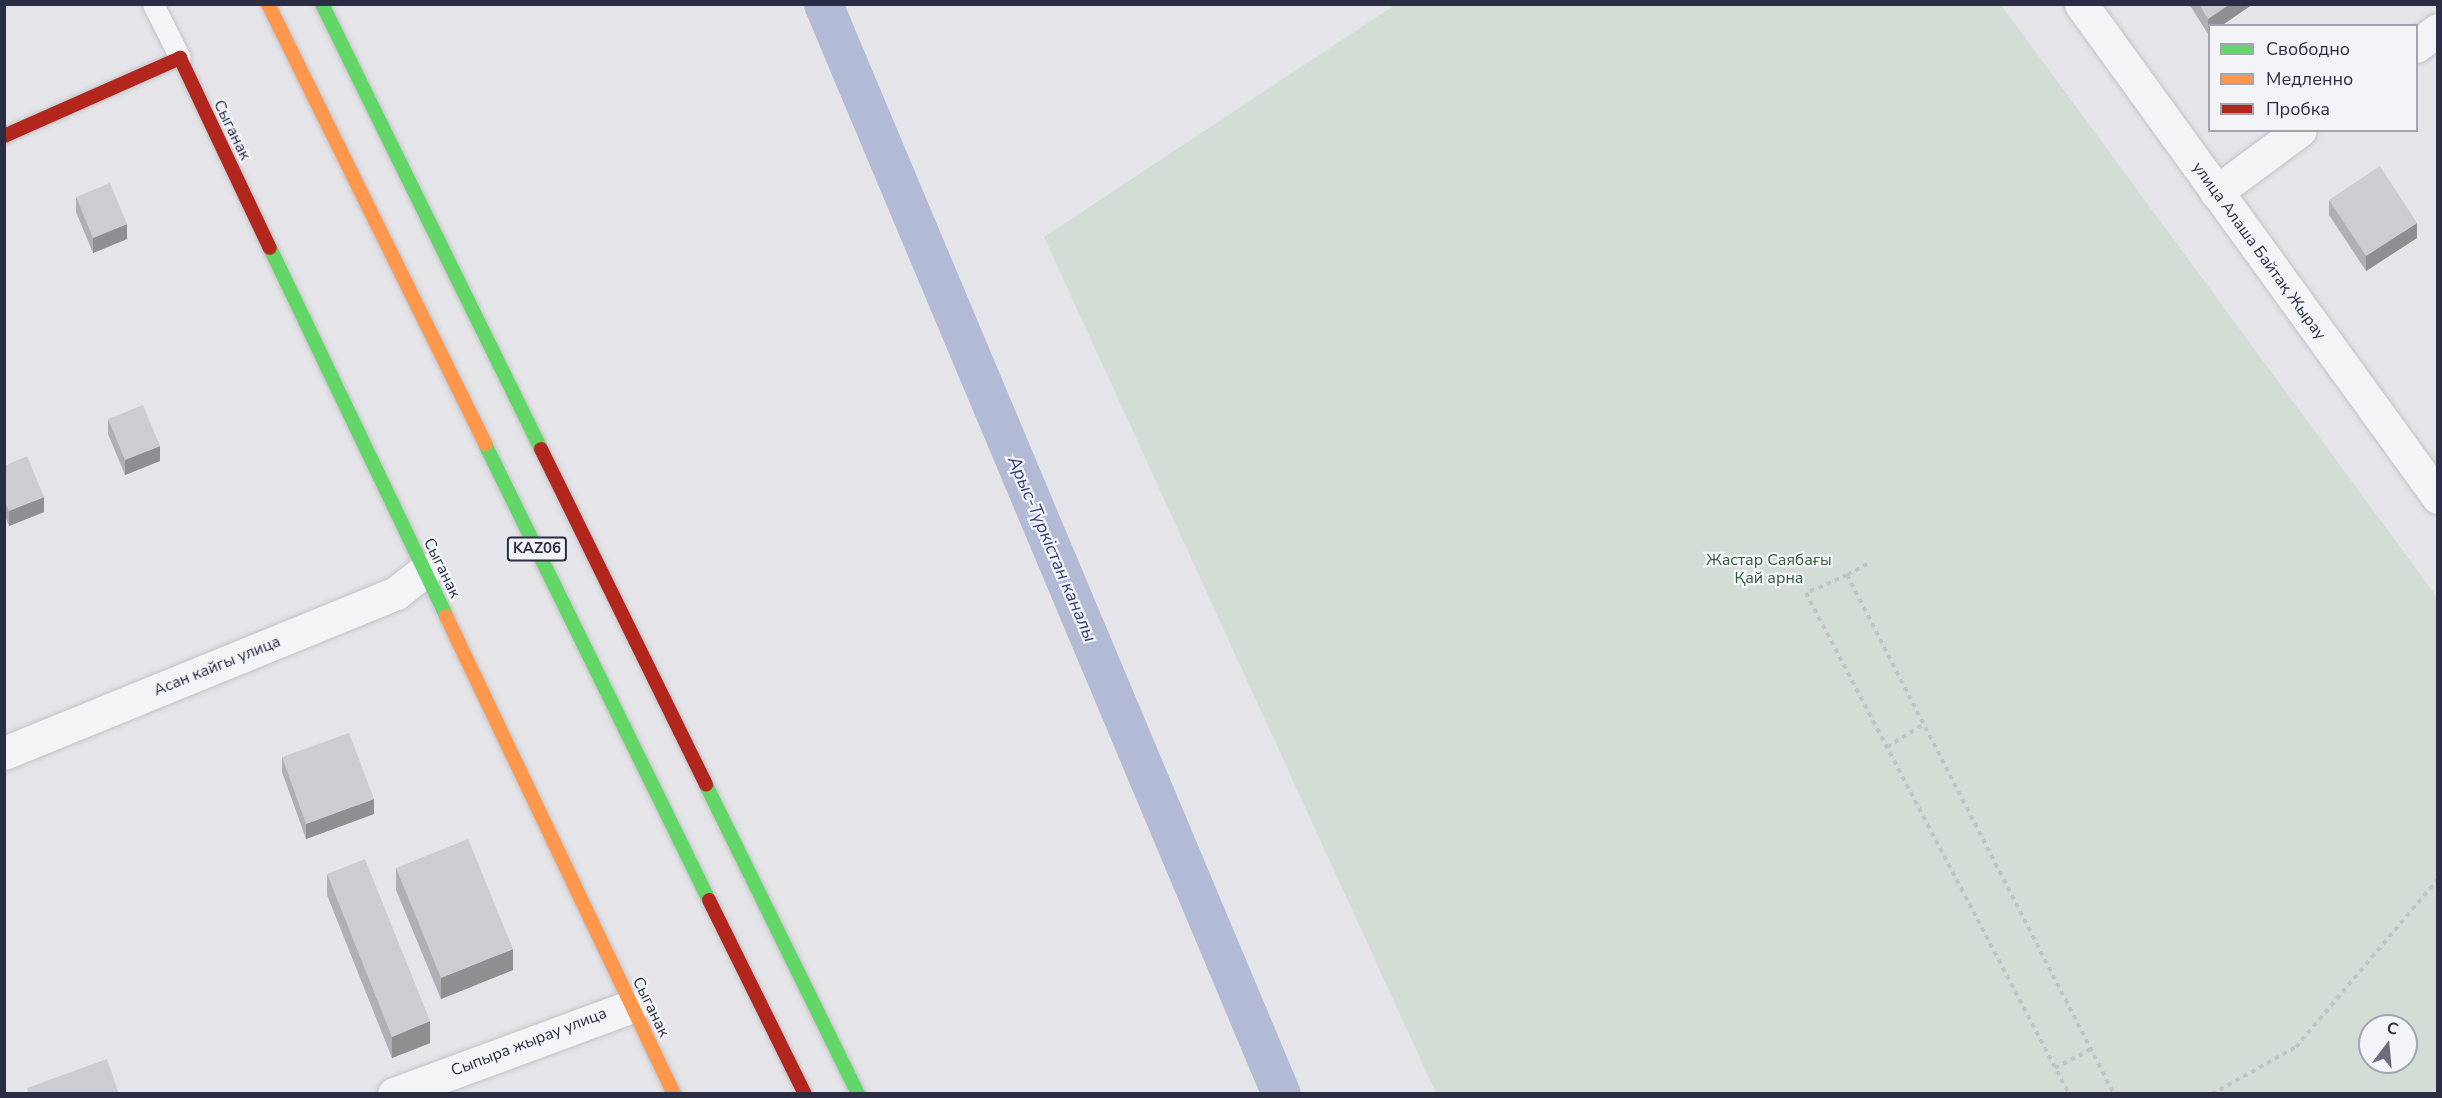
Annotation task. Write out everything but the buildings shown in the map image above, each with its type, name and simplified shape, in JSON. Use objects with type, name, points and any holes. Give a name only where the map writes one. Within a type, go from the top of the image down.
[{"type":"main road","name":"KАZ06","points":[[268,4],[805,1094]]},
{"type":"main road","name":"KАZ06","points":[[322,4],[858,1094]]},
{"type":"main road","points":[[4,136],[180,58]]},
{"type":"main road","name":"Сыганак","points":[[180,58],[674,1094]]},
{"type":"street","name":"улица Алаша Байтақ Жырау","points":[[2081,4],[2438,497]]},
{"type":"street","points":[[2418,45],[2438,30]]},
{"type":"street","points":[[2216,192],[2297,132]]},
{"type":"street","name":"Асан кайгы улица","points":[[4,753],[396,592],[425,570]]},
{"type":"street","name":"Сыпыра жырау улица","points":[[394,1094],[632,1006]]},
{"type":"lane","points":[[153,4],[180,58]]},
{"type":"path","points":[[1867,564],[1806,593],[2068,1094]]},
{"type":"path","points":[[1847,575],[2114,1094]]},
{"type":"path","points":[[1887,747],[1924,724]]},
{"type":"path","points":[[2212,1094],[2296,1047],[2438,879]]},
{"type":"path","points":[[2055,1068],[2091,1049]]},
{"type":"green space","name":"Жастар Саябағы Қай арна","points":[[1395,5],[2001,5],[2437,597],[2437,1093],[1436,1093],[1044,237]]},
{"type":"waterway","name":"Арыс-Түркістан каналы","points":[[823,4],[1281,1094]]},
{"type":"traffic: fast","points":[[322,4],[541,449]]},
{"type":"traffic: fast","points":[[270,248],[446,616]]},
{"type":"traffic: fast","points":[[485,444],[709,900]]},
{"type":"traffic: fast","points":[[706,785],[858,1094]]},
{"type":"traffic: slow","points":[[268,4],[485,444]]},
{"type":"traffic: slow","points":[[446,616],[674,1094]]},
{"type":"traffic: jam","points":[[4,136],[180,58],[270,248]]},
{"type":"traffic: jam","points":[[541,449],[706,785]]},
{"type":"traffic: jam","points":[[709,900],[805,1094]]}]
